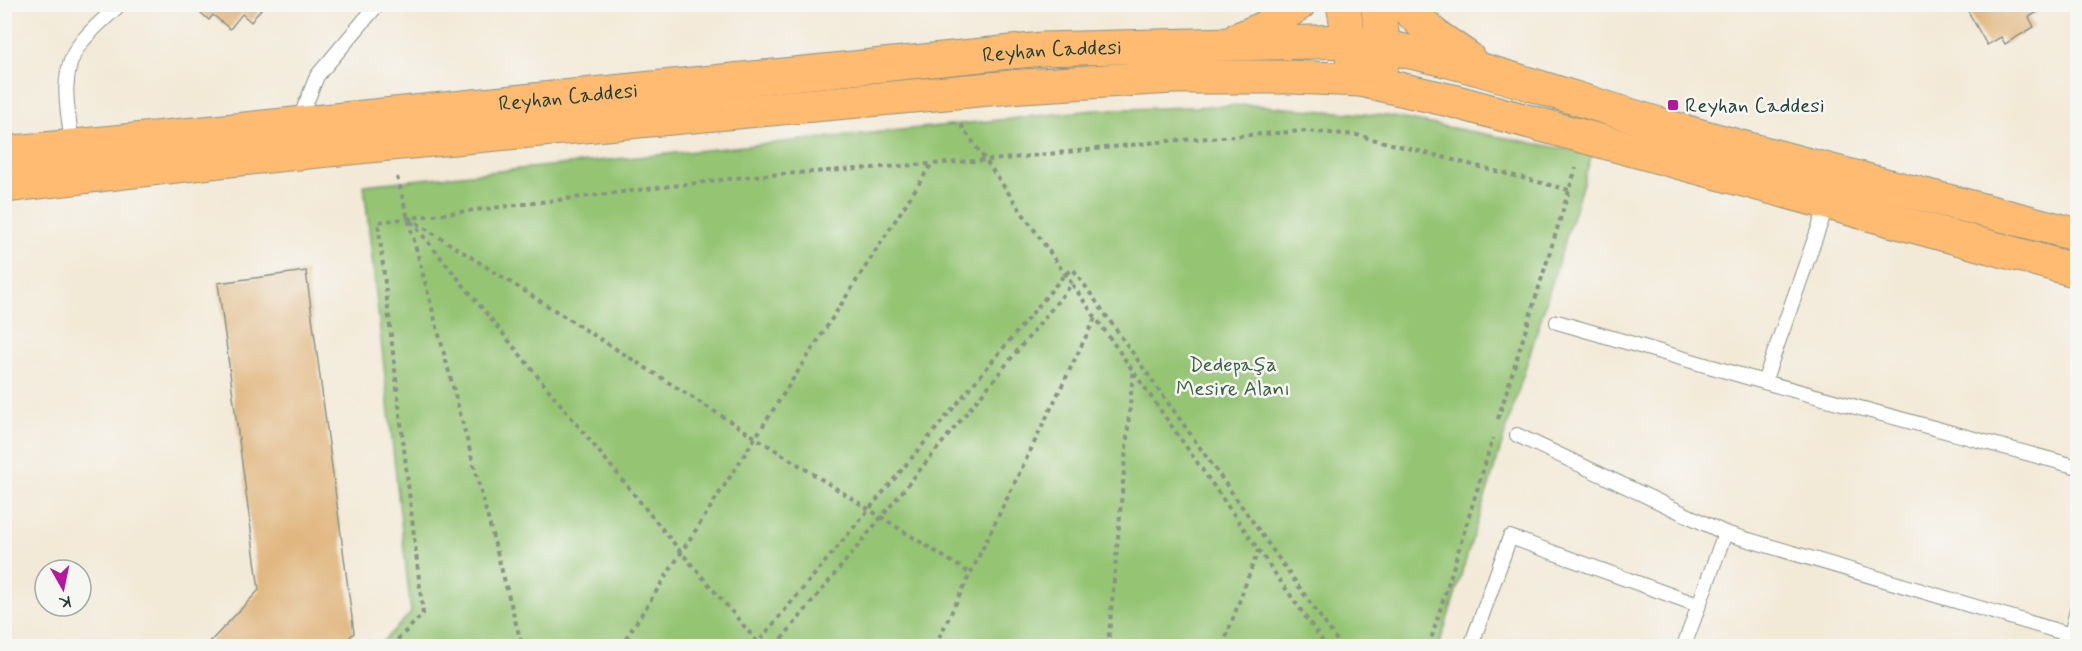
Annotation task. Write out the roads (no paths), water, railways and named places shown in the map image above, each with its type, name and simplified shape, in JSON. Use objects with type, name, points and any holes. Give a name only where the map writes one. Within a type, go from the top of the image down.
[{"type":"main road","points":[[1229,43],[1262,28],[1299,4]]},
{"type":"main road","points":[[1343,4],[1348,41],[1360,80],[1377,74],[1383,61],[1384,45],[1377,4]]},
{"type":"main road","points":[[1403,4],[1433,34],[1458,52],[1507,78]]},
{"type":"main road","name":"Reyhan Caddesi","points":[[4,186],[76,162],[1042,49],[1348,41],[1384,45],[1446,60],[1673,128],[2078,235]]},
{"type":"main road","name":"Reyhan Caddesi","points":[[295,138],[389,144],[940,93],[1173,77],[1291,77],[1360,80],[1453,101],[2078,271]]},
{"type":"main road","name":"Reyhan Caddesi","points":[[4,153],[76,162]]},
{"type":"lane","points":[[76,162],[67,93],[69,65],[81,43],[120,4]]},
{"type":"lane","points":[[295,138],[317,76],[378,4]]},
{"type":"lane","points":[[1764,382],[1828,202]]},
{"type":"lane","points":[[1557,322],[1764,382],[2078,467]]},
{"type":"lane","points":[[1517,435],[1725,533],[2070,641],[2078,606]]},
{"type":"lane","points":[[1685,646],[1725,533]]},
{"type":"lane","points":[[1471,646],[1510,537],[1698,605]]},
{"type":"place","name":"Reyhan Caddesi","points":[[1673,105]]},
{"type":"park label","name":"Dedepaşa Mesire Alanı","points":[[1233,376]]}]
